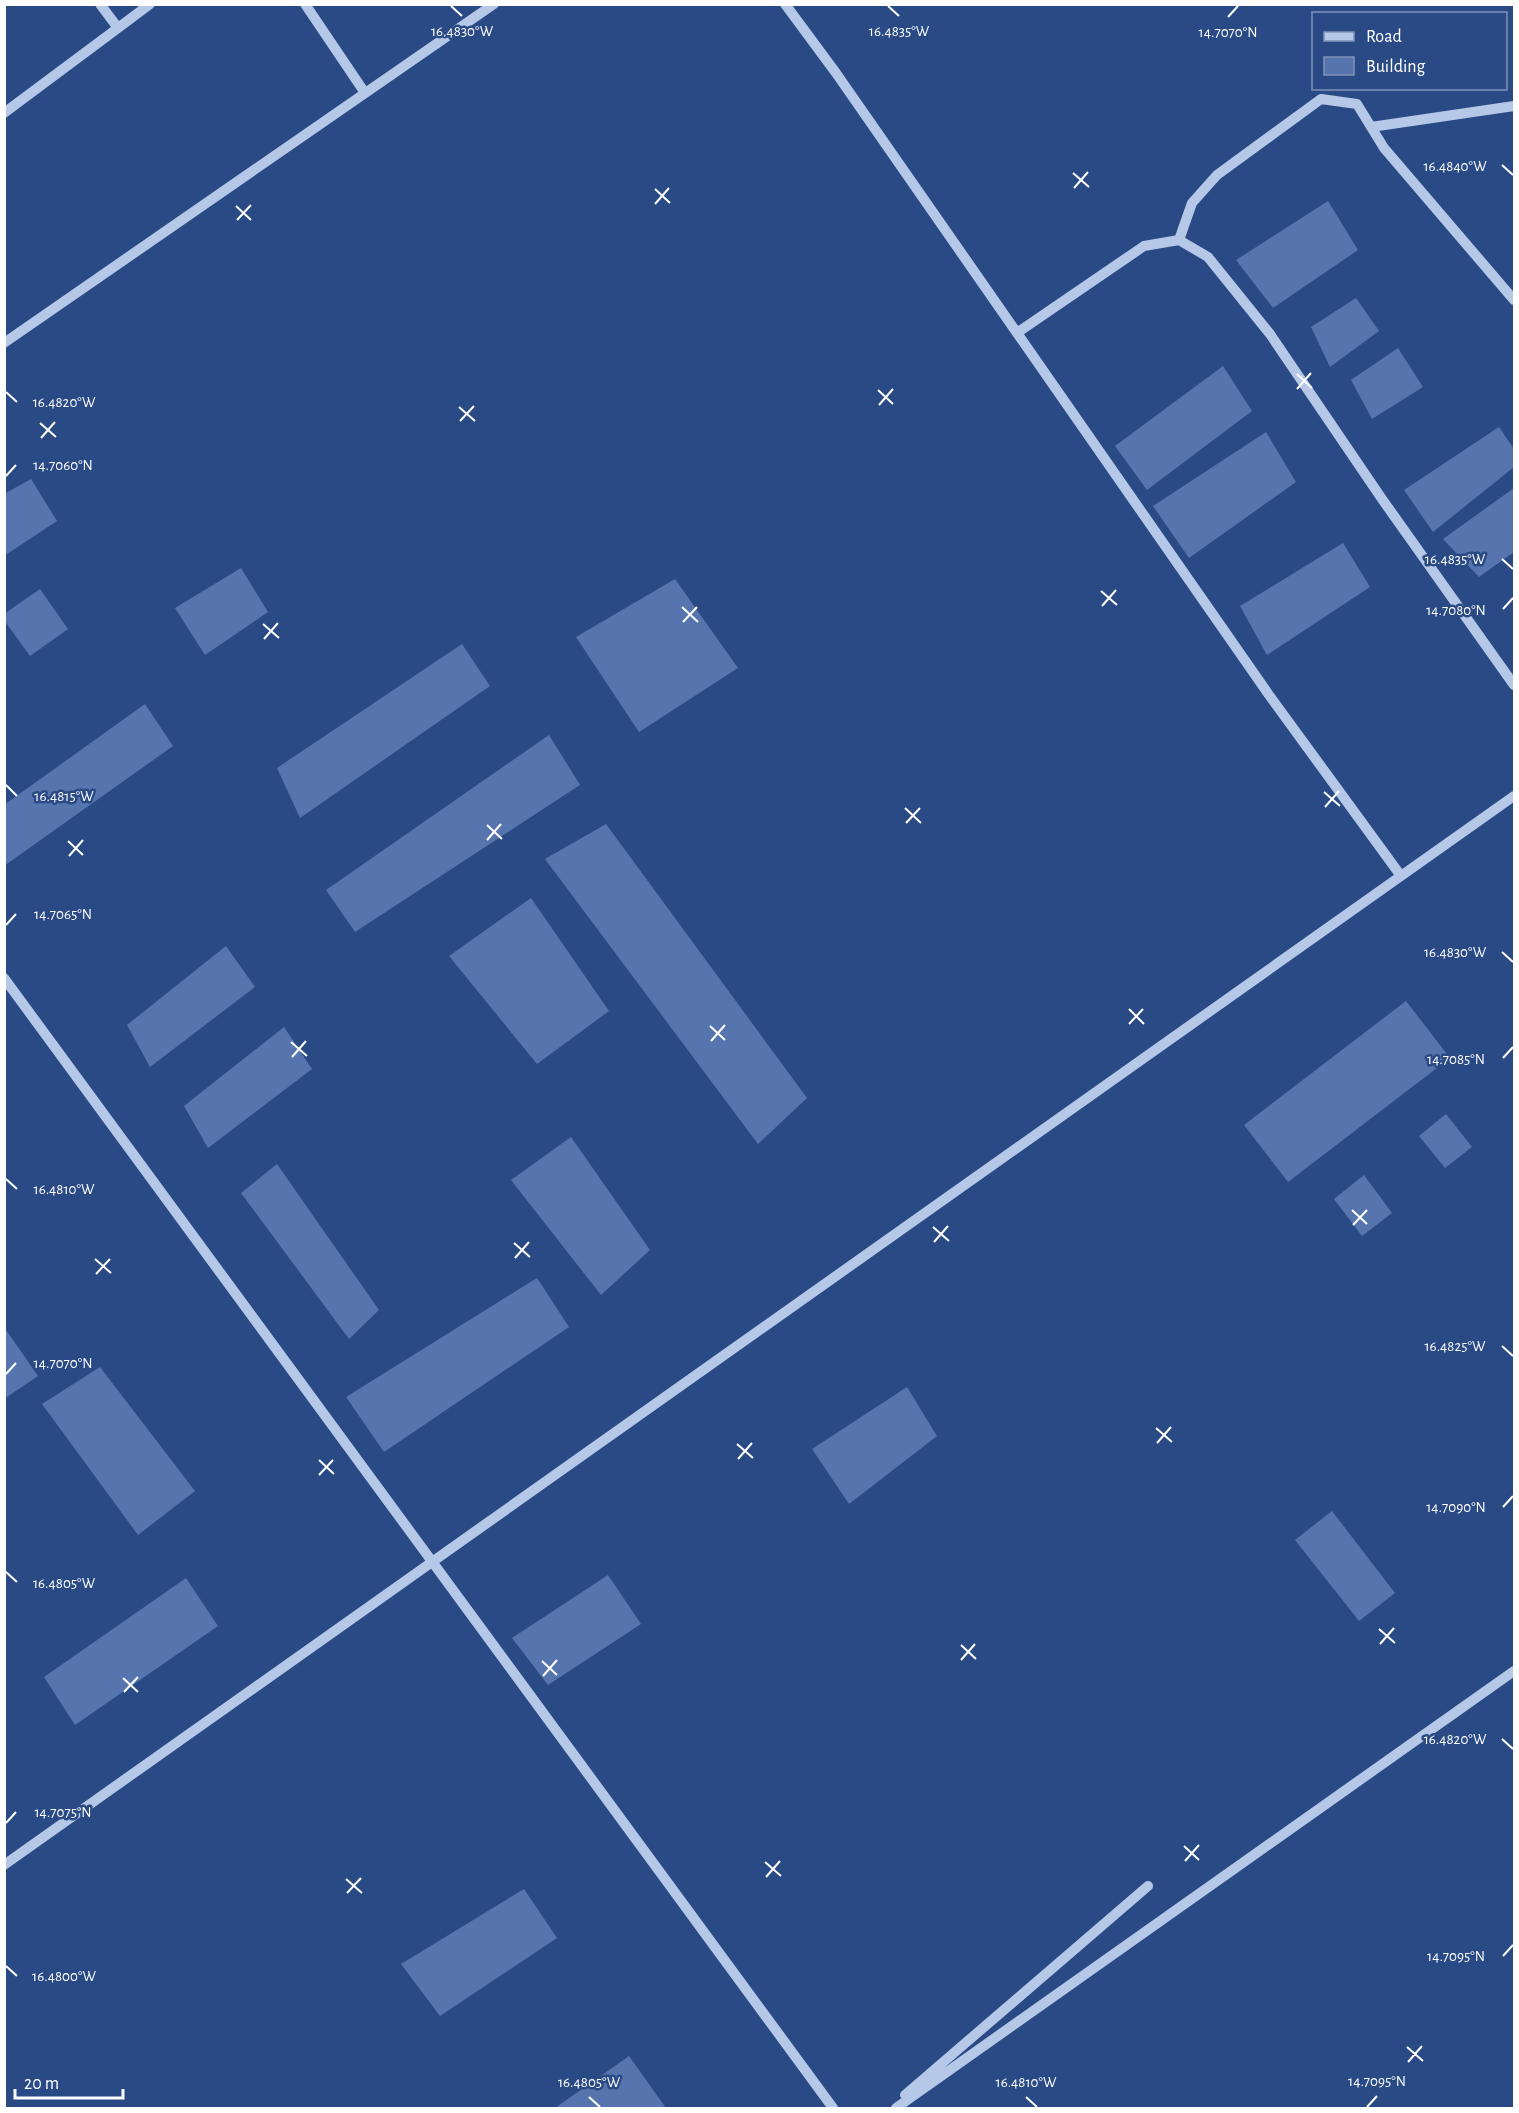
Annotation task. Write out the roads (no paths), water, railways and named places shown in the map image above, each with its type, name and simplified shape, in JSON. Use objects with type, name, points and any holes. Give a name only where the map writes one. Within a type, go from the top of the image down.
[{"type":"street","points":[[100,4],[118,28]]},
{"type":"street","points":[[4,113],[150,4]]},
{"type":"street","points":[[305,4],[364,93]]},
{"type":"street","points":[[4,343],[494,4]]},
{"type":"street","points":[[784,4],[836,73],[1269,695],[1401,876]]},
{"type":"street","points":[[1179,240],[1192,202],[1217,175],[1321,99],[1357,104],[1384,148],[1515,300]]},
{"type":"street","points":[[1371,127],[1515,106]]},
{"type":"street","points":[[1017,333],[1144,246],[1179,240],[1208,257],[1270,334],[1382,499],[1515,685]]},
{"type":"street","points":[[4,1865],[1515,796]]},
{"type":"street","points":[[4,978],[833,2109]]},
{"type":"street","points":[[896,2109],[1515,1671]]},
{"type":"street","points":[[888,2109],[1148,1886]]}]
